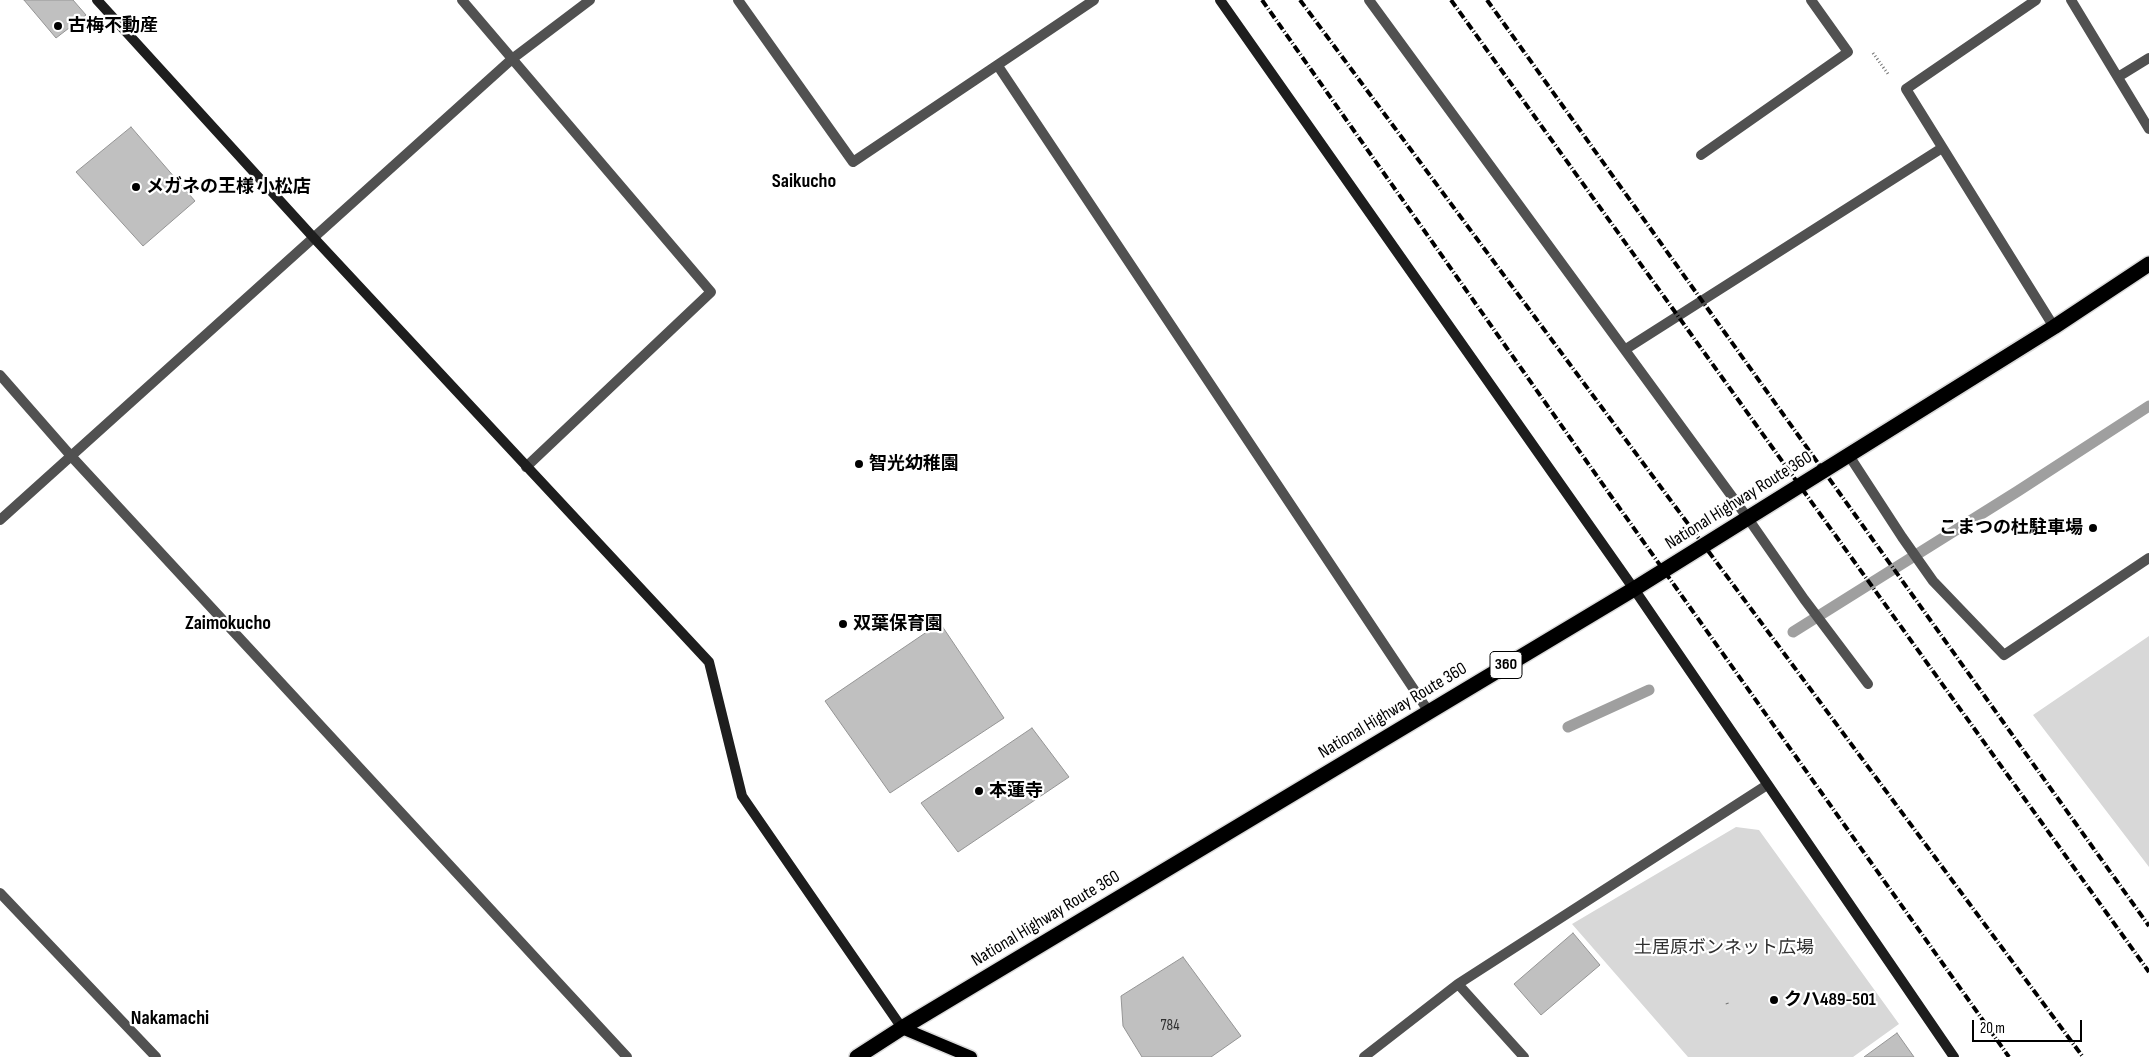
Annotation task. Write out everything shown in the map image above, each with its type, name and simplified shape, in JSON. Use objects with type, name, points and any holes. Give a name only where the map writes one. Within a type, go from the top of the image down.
[{"type":"highway","name":"National Highway Route 360","points":[[857,1057],[902,1028],[1634,589],[2054,327],[2149,264]]},
{"type":"main road","points":[[902,1028],[971,1057]]},
{"type":"street","points":[[97,0],[313,237],[709,662],[742,796],[902,1028]]},
{"type":"street","points":[[462,0],[711,292],[526,466]]},
{"type":"street","points":[[0,520],[512,59],[590,0]]},
{"type":"street","points":[[738,0],[853,162],[1094,0]]},
{"type":"street","points":[[1220,0],[1634,589],[1954,1057]]},
{"type":"street","points":[[1369,0],[1626,349],[1804,599],[1868,684]]},
{"type":"street","points":[[1701,155],[1848,52],[1811,0]]},
{"type":"street","points":[[2036,0],[1906,89],[2054,327]]},
{"type":"street","points":[[2071,0],[2149,129]]},
{"type":"street","points":[[2118,77],[2149,58]]},
{"type":"street","points":[[998,66],[1429,712]]},
{"type":"street","points":[[1626,349],[1942,148]]},
{"type":"street","points":[[0,375],[71,456],[626,1057]]},
{"type":"street","points":[[1848,454],[1933,581],[2004,655],[2149,558]]},
{"type":"street","points":[[1364,1057],[1458,984],[1767,785]]},
{"type":"street","points":[[0,893],[156,1057]]},
{"type":"street","points":[[1458,984],[1524,1057]]},
{"type":"path","points":[[1848,52],[1867,45],[1894,81],[1906,89]]},
{"type":"green space","points":[[2149,636],[2149,867],[2033,715]]},
{"type":"green space","name":"土居原ボンネット広場","points":[[1736,827],[1759,830],[1899,1024],[1853,1057],[1688,1057],[1572,924]]},
{"type":"building","name":"古梅不動産","points":[[24,0],[73,0],[86,15],[56,38]]},
{"type":"building","name":"メガネの王様 小松店","points":[[131,127],[195,201],[143,246],[76,172]]},
{"type":"building","points":[[940,623],[1004,718],[890,793],[825,701]]},
{"type":"building","points":[[1032,728],[1069,777],[958,852],[921,803]]},
{"type":"building","points":[[1573,933],[1600,965],[1541,1015],[1514,984]]},
{"type":"building","points":[[1183,957],[1241,1036],[1211,1057],[1142,1057],[1123,1026],[1121,996]]},
{"type":"building","points":[[1897,1033],[1914,1057],[1864,1057]]},
{"type":"waterway","points":[[1793,632],[2018,491],[2149,406]]},
{"type":"waterway","points":[[1568,727],[1649,690]]},
{"type":"railway","points":[[1262,0],[2009,1057]]},
{"type":"railway","points":[[1300,0],[2083,1057]]},
{"type":"railway","points":[[1451,0],[2149,972]]},
{"type":"railway","points":[[1487,0],[2149,926]]},
{"type":"place","name":"古梅不動産","points":[[58,26]]},
{"type":"place","name":"メガネの王様 小松店","points":[[136,187]]},
{"type":"place","name":"智光幼稚園","points":[[859,464]]},
{"type":"place","name":"こまつの杜駐車場","points":[[2093,528]]},
{"type":"place","name":"双葉保育園","points":[[843,624]]},
{"type":"place","name":"本蓮寺","points":[[979,791]]},
{"type":"place","name":"クハ489-501","points":[[1774,1000]]},
{"type":"district","name":"Saikucho","points":[[804,182]]},
{"type":"district","name":"Zaimokucho","points":[[228,624]]},
{"type":"district","name":"Nakamachi","points":[[170,1019]]}]
